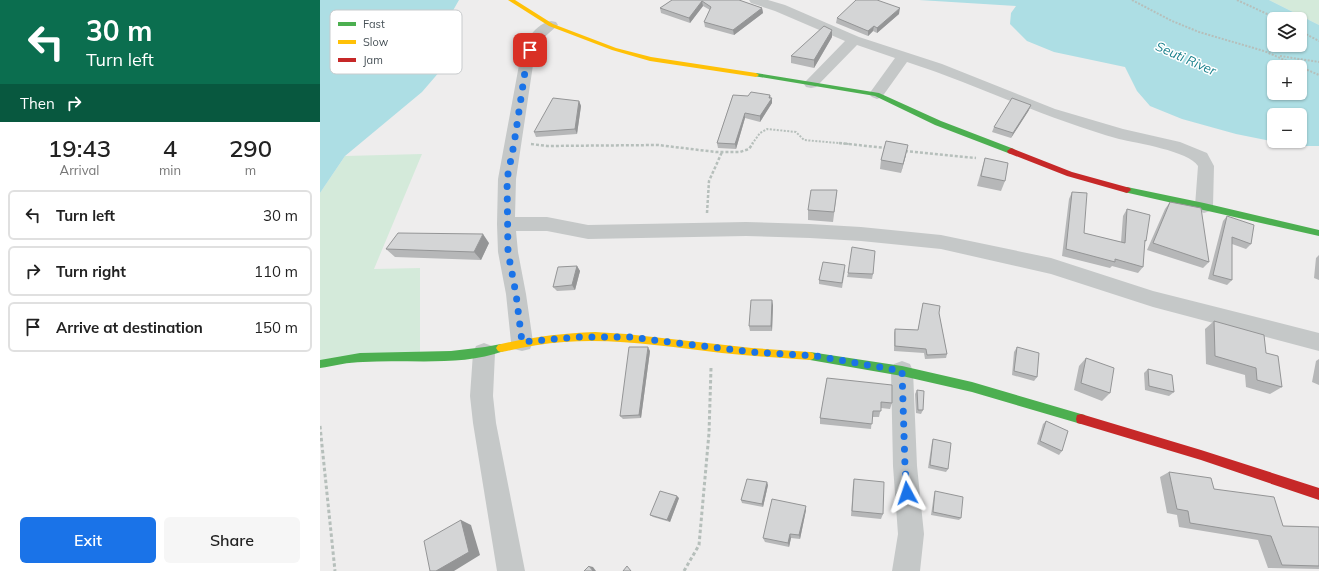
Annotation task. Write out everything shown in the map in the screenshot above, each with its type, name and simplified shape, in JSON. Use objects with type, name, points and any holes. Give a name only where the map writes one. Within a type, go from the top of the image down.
[{"type":"street","points":[[511,0],[551,25],[614,49],[650,59],[878,94],[938,122],[1007,151],[1077,176],[1127,190],[1204,206],[1319,233]]},
{"type":"street","points":[[755,0],[780,8],[854,40],[970,79],[1050,112],[1121,134],[1174,146],[1201,156],[1206,166],[1204,206]]},
{"type":"street","points":[[522,342],[516,294],[508,252],[506,224],[507,179],[526,65],[534,39],[551,25]]},
{"type":"street","points":[[811,84],[854,40]]},
{"type":"street","points":[[878,94],[903,57]]},
{"type":"street","points":[[506,224],[547,224],[588,232],[746,229],[839,233],[941,242],[1051,266],[1153,299],[1319,342]]},
{"type":"street","points":[[320,364],[364,357],[420,357],[484,353],[522,342],[577,337],[629,337],[752,352],[816,356],[902,371],[972,387],[1201,455],[1319,494]]},
{"type":"street","points":[[484,353],[482,401],[492,467],[507,538],[511,571]]},
{"type":"street","points":[[902,371],[905,466],[911,534],[906,571]]},
{"type":"path","points":[[1132,0],[1198,32],[1275,56],[1319,75]]},
{"type":"path","points":[[1237,0],[1267,14]]},
{"type":"path","points":[[1307,35],[1319,41]]},
{"type":"path","points":[[1275,56],[1319,62]]},
{"type":"path","points":[[514,144],[524,143],[548,146],[658,145],[722,152],[740,152],[749,149],[760,133],[766,129],[796,132],[804,140],[888,149]]},
{"type":"path","points":[[902,150],[981,158],[1007,151]]},
{"type":"path","points":[[706,230],[709,181],[722,152]]},
{"type":"path","points":[[684,571],[699,545],[709,434],[712,346]]},
{"type":"path","points":[[320,426],[335,571]]},
{"type":"green space","points":[[1269,0],[1319,0],[1319,25],[1307,19],[1307,12],[1293,12]]},
{"type":"green space","points":[[422,154],[374,269],[420,268],[420,357],[320,364],[320,193],[345,156]]},
{"type":"water","points":[[320,0],[459,0],[453,10],[330,10],[330,74],[438,74],[422,92],[345,156],[320,193]]},
{"type":"water","name":"Seuti River","points":[[919,0],[1269,0],[1293,12],[1267,12],[1267,52],[1307,52],[1307,19],[1319,25],[1319,146],[1307,146],[1307,108],[1267,108],[1267,140],[1236,134],[1182,119],[1150,106],[1137,91],[1125,67],[1054,52],[1027,41],[1010,24],[1011,13],[1016,6]]},
{"type":"building","points":[[672,0],[739,0],[762,8],[733,30],[704,22],[711,7],[702,1],[689,18],[660,8]]},
{"type":"building","points":[[856,0],[877,0],[900,8],[877,28],[874,26],[868,31],[837,18]]},
{"type":"building","points":[[824,26],[832,30],[814,60],[791,56]]},
{"type":"building","points":[[751,92],[770,95],[769,98],[772,98],[760,116],[745,113],[735,144],[717,143],[733,95],[748,96]]},
{"type":"building","points":[[553,98],[579,101],[575,129],[534,132]]},
{"type":"building","points":[[1012,98],[1031,105],[1013,133],[994,127]]},
{"type":"building","points":[[886,141],[908,145],[903,164],[881,160]]},
{"type":"building","points":[[985,158],[1008,163],[1005,181],[981,176]]},
{"type":"building","points":[[811,190],[837,190],[834,212],[808,210]]},
{"type":"building","points":[[1072,192],[1087,193],[1084,233],[1125,243],[1127,209],[1150,215],[1146,241],[1145,240],[1143,267],[1115,259],[1115,262],[1066,249]]},
{"type":"building","points":[[1170,202],[1201,208],[1209,262],[1153,243]]},
{"type":"building","points":[[1227,216],[1254,225],[1251,244],[1232,237],[1232,280],[1213,275]]},
{"type":"building","points":[[398,233],[483,234],[474,252],[386,249]]},
{"type":"building","points":[[852,247],[875,251],[873,274],[848,273]]},
{"type":"building","points":[[823,262],[845,265],[842,283],[819,280]]},
{"type":"building","points":[[577,266],[572,285],[553,287],[558,267]]},
{"type":"building","points":[[751,300],[772,300],[771,326],[749,326]]},
{"type":"building","points":[[923,303],[940,306],[939,313],[947,354],[927,355],[926,349],[895,346],[895,329],[918,330]]},
{"type":"building","points":[[1214,321],[1264,335],[1266,353],[1278,356],[1282,387],[1257,380],[1256,368],[1215,356]]},
{"type":"building","points":[[629,347],[648,347],[639,415],[620,416]]},
{"type":"building","points":[[1017,347],[1039,353],[1037,377],[1014,371]]},
{"type":"building","points":[[1086,358],[1114,368],[1110,393],[1081,383]]},
{"type":"building","points":[[1148,369],[1172,375],[1174,392],[1149,386]]},
{"type":"building","points":[[827,378],[892,385],[892,403],[881,402],[881,411],[873,411],[872,424],[820,418]]},
{"type":"building","points":[[917,390],[924,391],[923,410],[918,410]]},
{"type":"building","points":[[1046,421],[1068,431],[1062,451],[1040,441]]},
{"type":"building","points":[[933,439],[951,443],[948,469],[930,465]]},
{"type":"building","points":[[1169,472],[1211,478],[1214,489],[1274,497],[1283,526],[1319,527],[1319,566],[1282,565],[1271,536],[1190,523],[1188,511],[1177,509]]},
{"type":"building","points":[[747,479],[767,482],[762,504],[741,500]]},
{"type":"building","points":[[854,479],[884,482],[883,514],[852,511]]},
{"type":"building","points":[[660,491],[677,496],[667,520],[650,515]]},
{"type":"building","points":[[935,491],[963,497],[961,518],[933,512]]},
{"type":"building","points":[[772,499],[806,506],[799,535],[790,534],[788,543],[763,538]]},
{"type":"building","points":[[461,520],[469,552],[436,571],[430,571],[424,541]]},
{"type":"building","points":[[589,566],[593,571],[584,571]]},
{"type":"building","points":[[627,566],[631,571],[623,571]]},
{"type":"traffic: fast","points":[[756,75],[877,94],[938,123],[1011,151]]},
{"type":"traffic: fast","points":[[1127,190],[1204,206],[1319,233]]},
{"type":"traffic: fast","points":[[320,364],[360,357],[451,356],[485,352],[501,348]]},
{"type":"traffic: fast","points":[[810,356],[902,371],[972,387],[1081,419]]},
{"type":"traffic: slow","points":[[511,0],[551,25],[614,49],[650,59],[756,75]]},
{"type":"traffic: slow","points":[[501,348],[532,341],[564,337],[595,337],[626,338],[752,352],[810,356]]},
{"type":"traffic: jam","points":[[1011,151],[1070,174],[1127,190]]},
{"type":"traffic: jam","points":[[1081,419],[1201,455],[1319,494]]},
{"type":"route","points":[[530,50],[526,65],[507,179],[506,224],[508,252],[516,294],[522,342],[577,337],[629,337],[752,352],[816,356],[902,371],[907,493]]}]
